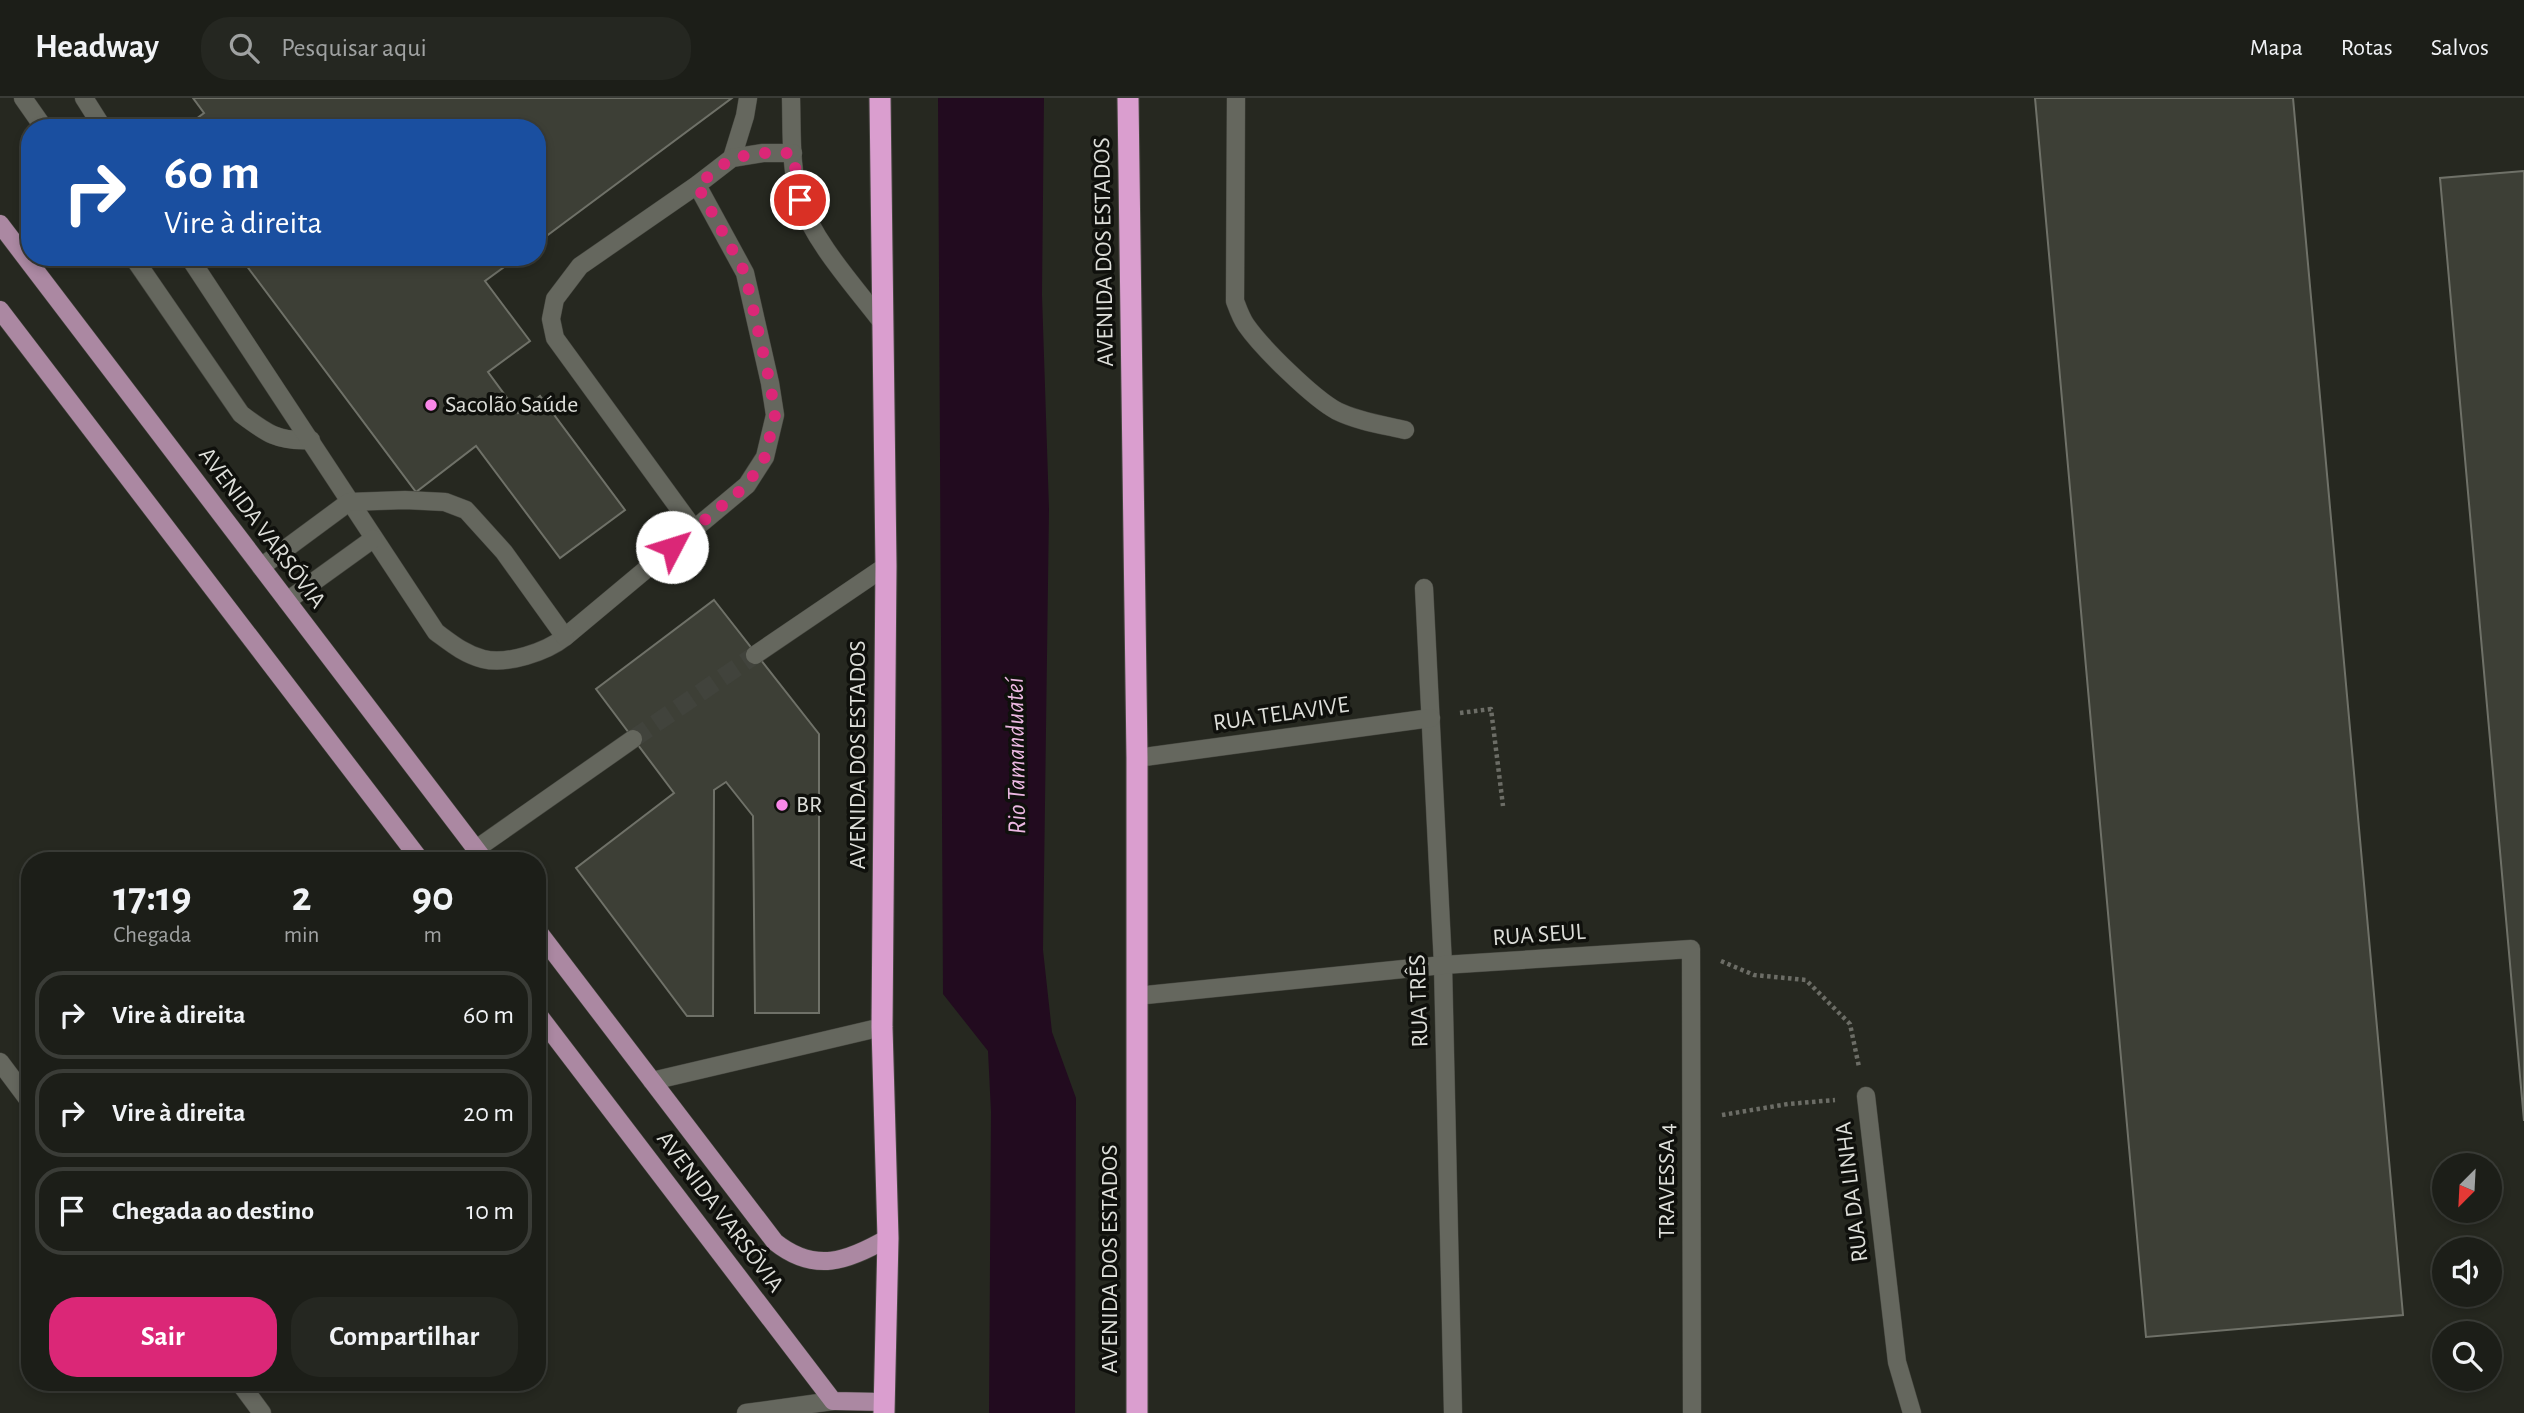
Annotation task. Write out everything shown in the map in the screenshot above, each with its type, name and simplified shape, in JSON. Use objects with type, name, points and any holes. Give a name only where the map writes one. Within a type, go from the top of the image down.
[{"type":"highway","name":"AVENIDA DOS ESTADOS","points":[[880,98],[886,566],[882,1027],[888,1238],[884,1408]]},
{"type":"highway","name":"AVENIDA DOS ESTADOS","points":[[1128,98],[1137,758],[1137,1413]]},
{"type":"main road","name":"AVENIDA VARSÓVIA","points":[[0,225],[21,253]]},
{"type":"main road","name":"AVENIDA VARSÓVIA","points":[[31,266],[478,852]]},
{"type":"main road","points":[[0,310],[414,852]]},
{"type":"main road","name":"AVENIDA VARSÓVIA","points":[[546,942],[775,1242],[801,1258],[820,1262],[842,1260],[888,1238]]},
{"type":"main road","name":"AVENIDA VARSÓVIA","points":[[546,1025],[833,1401]]},
{"type":"main road","points":[[833,1401],[884,1408]]},
{"type":"street","points":[[23,98],[38,119]]},
{"type":"street","points":[[83,98],[97,119]]},
{"type":"street","points":[[732,158],[748,98]]},
{"type":"street","points":[[791,98],[793,153],[800,200],[824,246],[884,325]]},
{"type":"street","points":[[1236,98],[1235,301],[1244,323],[1267,349],[1329,405],[1357,418],[1405,430]]},
{"type":"street","points":[[694,529],[555,338],[551,319],[555,299],[580,266],[732,158],[763,153],[793,153]]},
{"type":"street","points":[[195,266],[436,632],[459,650],[485,660],[522,658],[558,642],[747,485],[765,457],[775,415],[745,273],[697,185]]},
{"type":"street","points":[[139,266],[241,414],[264,431],[289,442],[310,440]]},
{"type":"street","points":[[261,567],[349,502],[445,502],[466,510],[505,552],[565,636]]},
{"type":"street","points":[[287,601],[373,539]]},
{"type":"street","points":[[755,655],[886,566]]},
{"type":"street","name":"RUA TRÊS","points":[[1424,588],[1443,965],[1453,1413]]},
{"type":"street","name":"RUA TELAVIVE","points":[[1137,758],[1432,718]]},
{"type":"street","points":[[484,852],[634,739]]},
{"type":"street","name":"RUA SEUL","points":[[1136,996],[1443,965],[1690,949]]},
{"type":"street","name":"TRAVESSA 4","points":[[1690,949],[1692,1413]]},
{"type":"street","points":[[653,1081],[882,1027]]},
{"type":"street","points":[[0,1062],[21,1090]]},
{"type":"street","name":"RUA DA LINHA","points":[[1866,1096],[1897,1362],[1912,1413]]},
{"type":"street","points":[[246,1391],[262,1413]]},
{"type":"street","points":[[746,1413],[833,1401]]},
{"type":"path","points":[[1432,718],[1491,709],[1503,806]]},
{"type":"path","points":[[1690,949],[1754,975],[1806,981],[1850,1024],[1866,1096]]},
{"type":"path","name":"RUA DA LINHA","points":[[1692,1120],[1788,1104],[1866,1096]]},
{"type":"water","name":"Rio Tamanduateí","points":[[938,98],[1044,98],[1042,295],[1049,509],[1043,950],[1052,1032],[1076,1098],[1075,1413],[989,1413],[991,1112],[988,1051],[943,994]]},
{"type":"building","points":[[193,98],[732,98],[546,236],[546,119],[196,119],[204,113]]},
{"type":"building","points":[[2035,98],[2293,98],[2403,1315],[2146,1337]]},
{"type":"building","points":[[2524,171],[2524,1121],[2440,178]]},
{"type":"building","name":"Sacolão Saúde","points":[[247,266],[506,266],[485,281],[530,341],[488,372],[518,413],[540,396],[625,510],[560,558],[476,446],[416,492]]},
{"type":"building","name":"BR","points":[[714,600],[819,734],[819,1013],[755,1013],[753,816],[726,782],[714,790],[713,1016],[687,1016],[576,868],[674,793],[596,689]]},
{"type":"tunnel","points":[[633,739],[755,655]]},
{"type":"place","name":"Sacolão Saúde","points":[[431,405]]},
{"type":"place","name":"BR","points":[[782,805]]},
{"type":"route","points":[[672,547],[747,485],[765,457],[775,415],[745,273],[697,185],[732,158],[763,153],[793,153],[800,200]]}]
